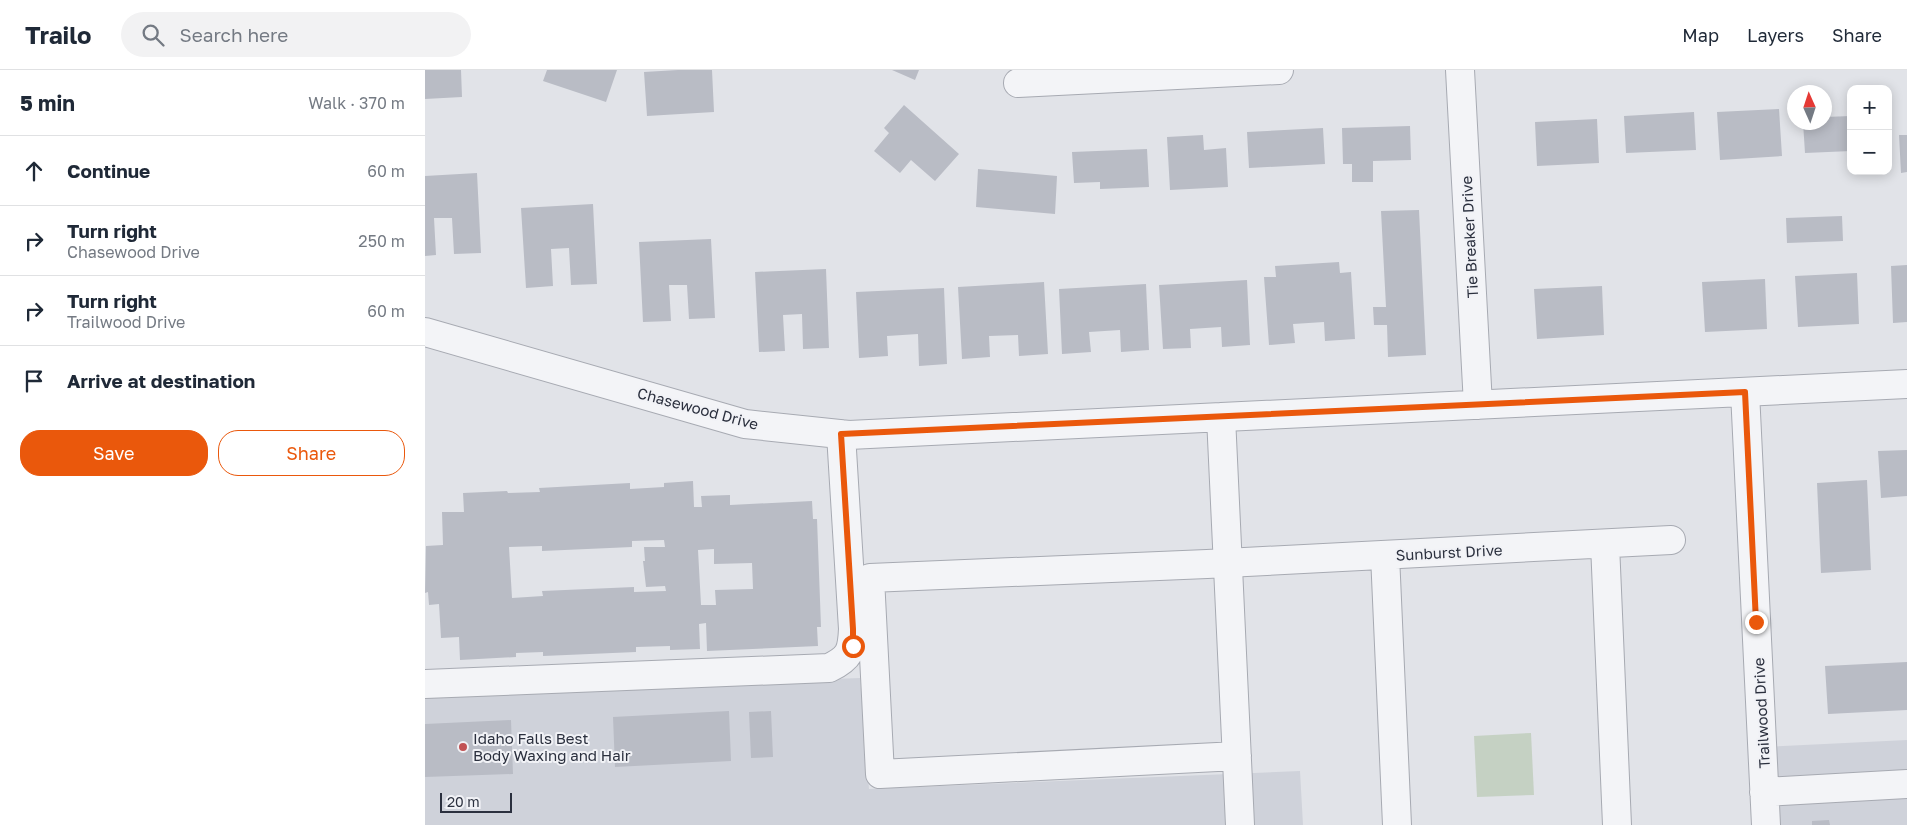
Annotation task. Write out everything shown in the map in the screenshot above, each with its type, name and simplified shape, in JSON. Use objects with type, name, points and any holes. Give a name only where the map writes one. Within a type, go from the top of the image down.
[{"type":"street","points":[[1018,83],[1279,70]]},
{"type":"street","name":"Tie Breaker Drive","points":[[1460,70],[1478,404]]},
{"type":"street","name":"Chasewood Drive","points":[[425,332],[745,424],[841,434],[1907,384]]},
{"type":"street","name":"Trailwood Drive","points":[[1745,392],[1766,825]]},
{"type":"street","points":[[1221,417],[1240,825]]},
{"type":"street","points":[[425,684],[829,668],[843,662],[853,646],[853,629],[841,434]]},
{"type":"street","name":"Sunburst Drive","points":[[1237,756],[881,774],[870,578],[1228,563],[1671,540]]},
{"type":"street","points":[[1605,544],[1617,825]]},
{"type":"street","points":[[1385,555],[1397,825]]},
{"type":"street","points":[[1764,792],[1907,784]]},
{"type":"shaded area","points":[[860,678],[869,789],[1300,771],[1303,825],[425,825],[425,694]]},
{"type":"shaded area","points":[[1907,740],[1907,825],[1766,825],[1762,747]]},
{"type":"green space","points":[[1531,733],[1534,795],[1477,797],[1474,736]]},
{"type":"building","points":[[425,70],[461,70],[462,97],[425,99]]},
{"type":"building","points":[[547,70],[617,70],[606,102],[543,81]]},
{"type":"building","points":[[712,70],[714,112],[647,116],[644,72]]},
{"type":"building","points":[[892,70],[919,70],[915,80]]},
{"type":"building","points":[[904,105],[959,154],[935,181],[911,160],[900,173],[874,151],[889,133],[884,128]]},
{"type":"building","points":[[1779,109],[1782,156],[1720,160],[1717,112]]},
{"type":"building","points":[[1694,112],[1696,150],[1626,153],[1624,116]]},
{"type":"building","points":[[1847,116],[1847,151],[1805,153],[1804,130],[1832,130],[1832,117]]},
{"type":"building","points":[[1597,119],[1599,163],[1537,166],[1535,122]]},
{"type":"building","points":[[1410,126],[1411,160],[1373,161],[1373,182],[1352,182],[1352,164],[1343,164],[1342,128]]},
{"type":"building","points":[[1323,128],[1325,164],[1249,168],[1247,132]]},
{"type":"building","points":[[1203,135],[1204,150],[1226,148],[1228,187],[1170,190],[1167,137]]},
{"type":"building","points":[[1899,135],[1907,135],[1907,172],[1901,173]]},
{"type":"building","points":[[1147,149],[1149,187],[1100,189],[1100,182],[1074,183],[1072,152]]},
{"type":"building","points":[[978,169],[1057,176],[1055,214],[976,207]]},
{"type":"building","points":[[477,173],[481,253],[454,254],[452,218],[434,218],[436,255],[425,256],[425,176]]},
{"type":"building","points":[[593,204],[597,284],[571,285],[569,248],[551,249],[553,286],[526,288],[521,208]]},
{"type":"building","points":[[1419,210],[1426,355],[1388,357],[1387,325],[1374,325],[1373,307],[1386,307],[1381,211]]},
{"type":"building","points":[[1842,216],[1843,241],[1787,243],[1786,218]]},
{"type":"building","points":[[711,239],[715,318],[689,319],[687,285],[669,285],[671,321],[643,322],[639,242]]},
{"type":"building","points":[[1339,262],[1340,273],[1351,272],[1355,339],[1325,341],[1324,322],[1293,324],[1295,343],[1269,345],[1264,277],[1276,277],[1275,266]]},
{"type":"building","points":[[1907,265],[1907,322],[1893,323],[1891,266]]},
{"type":"building","points":[[826,269],[829,348],[803,349],[802,314],[783,315],[785,351],[759,352],[755,272]]},
{"type":"building","points":[[1857,273],[1859,324],[1798,327],[1795,276]]},
{"type":"building","points":[[1765,279],[1767,329],[1705,332],[1702,282]]},
{"type":"building","points":[[1247,280],[1250,345],[1222,347],[1221,327],[1190,329],[1191,348],[1163,349],[1159,285]]},
{"type":"building","points":[[1044,282],[1048,354],[1019,356],[1018,335],[989,336],[990,357],[962,359],[958,287]]},
{"type":"building","points":[[1146,284],[1149,350],[1121,352],[1120,330],[1089,332],[1091,352],[1062,354],[1059,289]]},
{"type":"building","points":[[1602,286],[1604,335],[1537,339],[1534,289]]},
{"type":"building","points":[[944,288],[947,364],[919,366],[918,334],[887,336],[888,356],[859,358],[856,292]]},
{"type":"building","points":[[1907,450],[1907,496],[1881,498],[1878,451]]},
{"type":"building","points":[[1867,480],[1871,570],[1821,573],[1817,483]]},
{"type":"building","points":[[693,481],[694,507],[702,507],[701,496],[730,495],[730,505],[812,501],[813,519],[817,519],[821,627],[817,627],[818,646],[707,651],[706,623],[699,624],[700,649],[670,650],[670,646],[636,647],[636,652],[543,656],[543,652],[516,653],[516,657],[460,660],[459,637],[441,638],[439,604],[429,605],[428,592],[425,593],[426,546],[443,545],[442,512],[464,512],[463,493],[540,492],[539,488],[630,483],[630,489],[664,487],[664,483]],"holes":[[[664,540],[665,547],[644,547],[645,561],[643,561],[646,587],[665,586],[666,591],[634,592],[634,587],[542,591],[543,596],[512,598],[509,547],[542,546],[542,551],[632,547],[632,541]],[[714,549],[714,564],[752,563],[753,589],[715,590],[716,605],[701,605],[698,550]]]},
{"type":"building","points":[[1907,662],[1907,710],[1828,714],[1825,666]]},
{"type":"building","points":[[729,711],[731,761],[615,767],[613,717]]},
{"type":"building","points":[[771,711],[773,757],[751,758],[749,712]]},
{"type":"building","points":[[511,720],[513,774],[425,777],[425,724]]},
{"type":"building","points":[[1829,820],[1830,825],[1812,825],[1812,821]]},
{"type":"place","name":"Idaho Falls Best Body Waxing and Hair","points":[[463,747]]},
{"type":"route","points":[[853,646],[841,434],[1745,392],[1756,622]]}]
